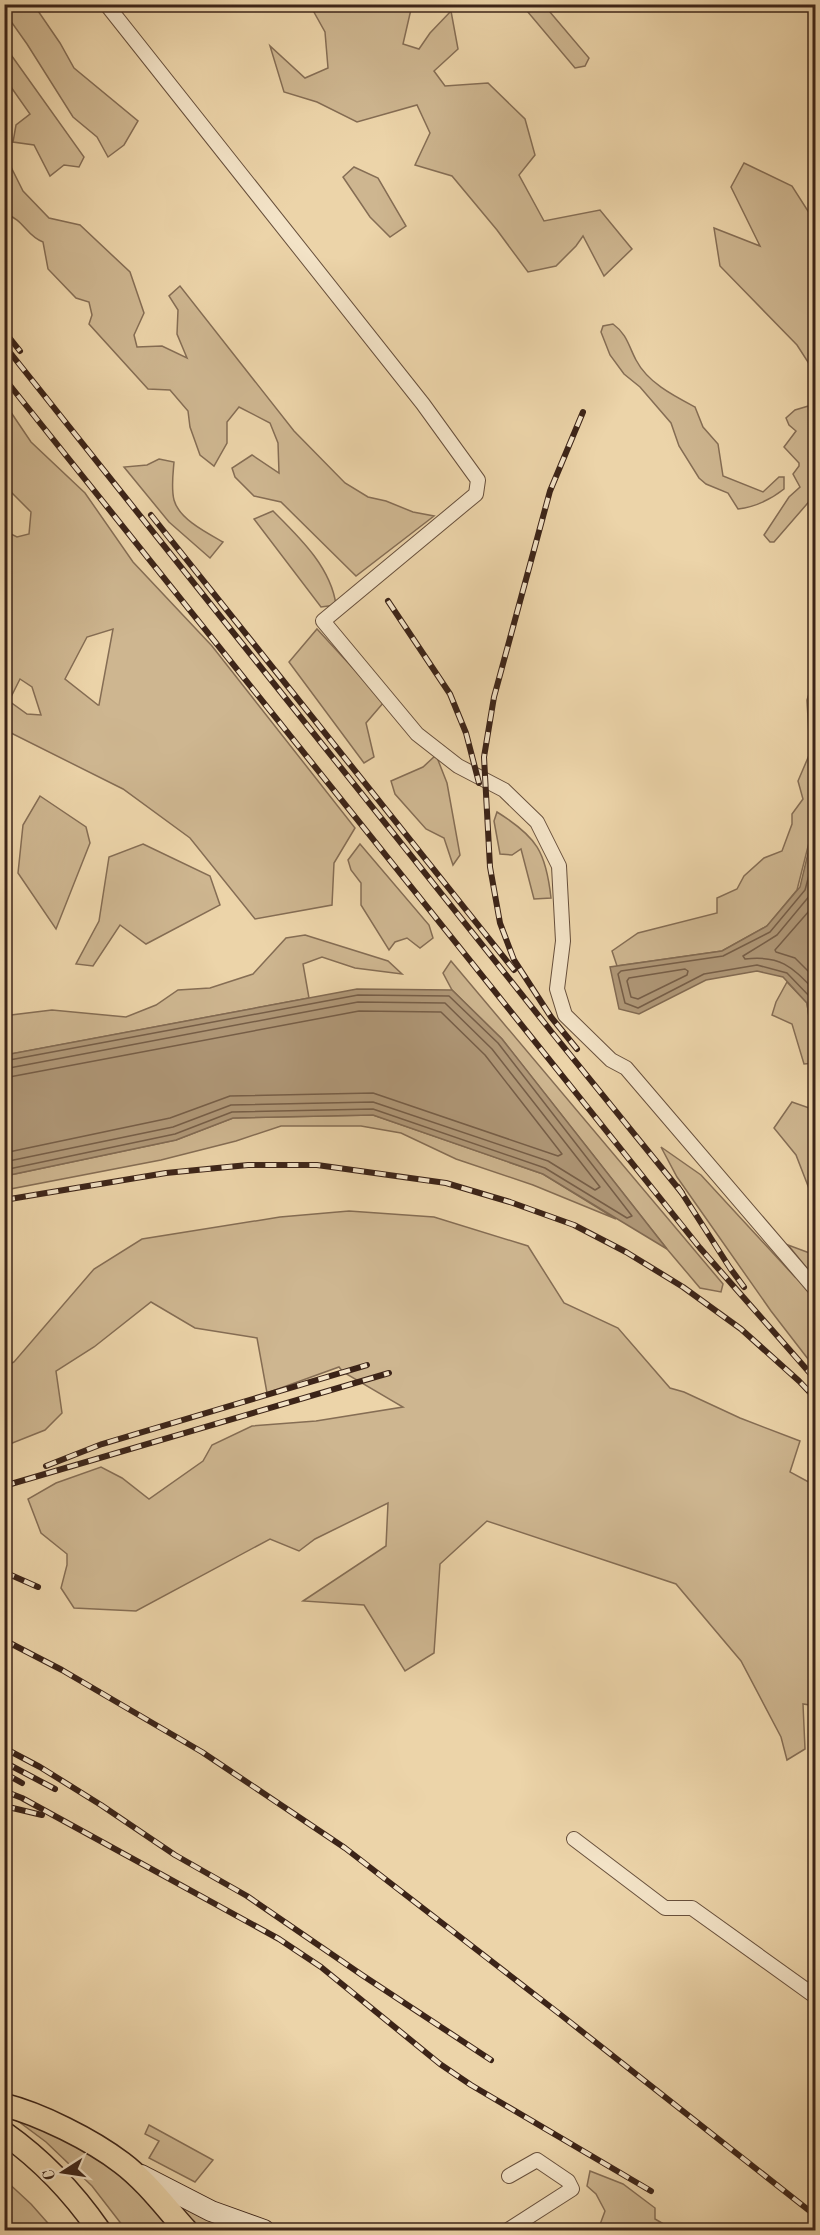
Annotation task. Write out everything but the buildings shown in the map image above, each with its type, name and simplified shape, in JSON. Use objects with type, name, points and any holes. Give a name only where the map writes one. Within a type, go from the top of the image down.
[{"type":"main road","points":[[4,2106],[23,2110],[84,2139],[150,2181],[211,2211],[264,2230]]},
{"type":"main road","points":[[4,2133],[22,2146],[61,2183],[99,2230]]},
{"type":"main road","points":[[123,2163],[186,2230]]},
{"type":"street","points":[[106,4],[423,404],[478,480],[476,494],[324,621],[417,734],[458,766],[504,790],[537,822],[559,866],[563,941],[557,989],[565,1015],[611,1060],[626,1068],[816,1290]]},
{"type":"street","points":[[574,1839],[665,1908],[693,1908],[816,1997]]},
{"type":"street","points":[[508,2230],[572,2189],[568,2181],[537,2160],[509,2176]]},
{"type":"shaded area","points":[[4,5],[34,5],[74,68],[138,121],[124,145],[108,157],[97,137],[73,117],[5,13]]},
{"type":"shaded area","points":[[310,5],[412,5],[403,44],[419,49],[430,33],[451,11],[458,49],[434,71],[445,86],[488,83],[525,119],[535,155],[519,175],[544,221],[600,210],[632,249],[604,276],[583,236],[556,266],[528,272],[452,176],[415,165],[430,133],[417,105],[357,122],[317,102],[284,92],[270,46],[305,78],[328,68],[325,32]]},
{"type":"shaded area","points":[[522,5],[544,5],[589,58],[585,66],[575,68]]},
{"type":"shaded area","points":[[4,45],[84,157],[79,167],[64,165],[50,176],[34,145],[13,142],[16,125],[30,114],[11,87],[5,87]]},
{"type":"shaded area","points":[[5,155],[23,191],[49,218],[80,225],[130,272],[144,313],[134,335],[137,347],[162,346],[187,358],[177,334],[178,310],[169,296],[180,286],[294,431],[345,483],[368,497],[386,501],[413,512],[434,516],[356,576],[281,502],[254,496],[235,477],[232,468],[252,455],[279,473],[278,443],[270,423],[239,407],[227,422],[227,443],[214,466],[200,455],[190,427],[188,411],[170,390],[148,389],[89,324],[92,315],[89,302],[76,298],[48,269],[43,242],[33,236],[17,220],[5,214]]},
{"type":"shaded area","points":[[744,163],[792,186],[815,222],[815,373],[797,345],[720,266],[714,228],[760,246],[731,187]]},
{"type":"shaded area","points":[[354,167],[378,178],[406,226],[390,237],[370,217],[343,177]]},
{"type":"shaded area","points":[[613,324],[625,336],[636,360],[647,376],[662,388],[695,407],[703,427],[718,444],[723,476],[763,492],[779,477],[784,477],[784,489],[751,507],[738,509],[728,493],[706,484],[699,478],[679,446],[671,423],[640,387],[624,374],[610,355],[601,332],[603,326]]},
{"type":"shaded area","points":[[4,402],[31,442],[85,493],[133,562],[212,646],[355,828],[334,863],[332,905],[255,919],[190,838],[123,789],[5,730],[5,531],[17,537],[29,534],[31,512],[5,486]],"holes":[[[113,629],[99,705],[98,705],[65,679],[87,637]],[[20,679],[32,687],[41,715],[27,714],[9,701]]]},
{"type":"shaded area","points":[[815,404],[816,481],[813,497],[774,542],[770,542],[764,535],[789,497],[800,487],[793,474],[799,463],[784,447],[796,431],[789,425],[786,418],[795,410]]},
{"type":"shaded area","points":[[159,459],[174,462],[172,481],[177,507],[194,525],[223,542],[210,558],[169,522],[124,467],[147,465]]},
{"type":"shaded area","points":[[273,511],[303,542],[321,565],[333,591],[336,605],[321,607],[254,519]]},
{"type":"shaded area","points":[[317,629],[384,702],[366,723],[374,757],[364,763],[289,662]]},
{"type":"shaded area","points":[[815,675],[815,819],[797,890],[767,926],[722,951],[617,966],[612,951],[638,933],[717,913],[717,898],[737,889],[744,876],[764,858],[782,851],[792,824],[792,814],[803,799],[798,781],[810,753],[807,700]]},
{"type":"shaded area","points":[[436,755],[447,783],[460,855],[453,865],[444,838],[426,829],[395,794],[391,781],[423,767]]},
{"type":"shaded area","points":[[40,796],[86,827],[90,843],[56,929],[18,873],[23,825]]},
{"type":"shaded area","points":[[497,812],[522,830],[537,847],[546,869],[551,898],[534,899],[521,849],[512,855],[500,854],[494,821]]},
{"type":"shaded area","points":[[143,844],[210,876],[220,905],[146,944],[120,925],[93,966],[76,964],[99,921],[109,857]]},
{"type":"shaded area","points":[[360,844],[429,925],[433,938],[420,948],[407,938],[395,942],[389,950],[361,905],[361,883],[351,870],[348,860]]},
{"type":"shaded area","points":[[305,935],[388,961],[402,974],[355,968],[322,957],[303,964],[309,998],[5,1055],[5,1026],[11,1015],[52,1010],[126,1017],[156,1005],[178,990],[210,988],[253,974],[286,938]]},
{"type":"shaded area","points":[[451,961],[723,1284],[721,1292],[700,1288],[502,1039],[452,990],[443,973]]},
{"type":"shaded area","points":[[787,982],[807,1003],[815,1063],[804,1064],[792,1024],[772,1015]]},
{"type":"shaded area","points":[[792,1102],[815,1110],[815,1204],[796,1155],[774,1128]]},
{"type":"shaded area","points":[[373,1115],[543,1174],[616,1219],[533,1185],[456,1159],[401,1133],[361,1126],[281,1126],[236,1141],[161,1160],[5,1190],[5,1176],[176,1140],[233,1118]]},
{"type":"shaded area","points":[[661,1147],[701,1175],[795,1277],[815,1291],[815,1368],[771,1311],[677,1177]]},
{"type":"shaded area","points":[[349,1211],[434,1217],[528,1246],[564,1303],[618,1328],[670,1388],[800,1441],[790,1472],[816,1486],[816,1706],[803,1704],[805,1749],[787,1760],[781,1737],[741,1661],[676,1584],[487,1521],[440,1564],[434,1653],[405,1671],[364,1605],[303,1601],[386,1546],[388,1503],[315,1539],[299,1551],[270,1539],[136,1611],[74,1608],[61,1588],[67,1565],[67,1554],[41,1533],[28,1499],[56,1483],[101,1467],[122,1478],[149,1499],[203,1461],[212,1445],[252,1426],[316,1421],[403,1407],[343,1372],[339,1367],[267,1393],[257,1338],[195,1328],[151,1302],[94,1347],[56,1371],[62,1413],[45,1430],[5,1446],[5,1367],[14,1362],[94,1269],[142,1239],[280,1217]]},
{"type":"shaded area","points":[[788,1245],[815,1255],[815,1278]]},
{"type":"shaded area","points":[[12,2112],[97,2158],[120,2175],[177,2230],[126,2230],[92,2186],[46,2142],[10,2115]]},
{"type":"shaded area","points":[[149,2125],[213,2160],[195,2182],[149,2158],[159,2141],[145,2134]]},
{"type":"shaded area","points":[[590,2171],[623,2184],[655,2208],[655,2219],[674,2230],[598,2230],[605,2211],[596,2194],[587,2186]]},
{"type":"shaded area","points":[[4,2179],[54,2230],[14,2230],[5,2222]]},
{"type":"shaded area","points":[[170,2201],[246,2230],[198,2230]]},
{"type":"water","points":[[815,824],[815,1059],[807,1003],[783,977],[757,971],[706,980],[639,1014],[619,1009],[610,967],[722,951],[767,926],[800,887]]},
{"type":"water","points":[[357,989],[452,990],[502,1039],[667,1249],[543,1174],[373,1115],[233,1118],[176,1140],[5,1176],[5,1055]]},
{"type":"railway","points":[[4,331],[20,351]]},
{"type":"railway","points":[[4,345],[682,1193]]},
{"type":"railway","points":[[4,378],[700,1248],[816,1380]]},
{"type":"railway","points":[[577,1049],[551,1017],[514,960],[500,923],[490,867],[484,757],[494,697],[550,491],[583,412]]},
{"type":"railway","points":[[151,515],[514,970]]},
{"type":"railway","points":[[388,601],[450,694],[466,733],[479,783]]},
{"type":"railway","points":[[4,1200],[166,1173],[248,1165],[317,1165],[446,1183],[510,1202],[574,1225],[626,1252],[683,1287],[741,1329],[816,1399]]},
{"type":"railway","points":[[678,1187],[744,1287]]},
{"type":"railway","points":[[46,1466],[102,1444],[367,1365]]},
{"type":"railway","points":[[4,1486],[389,1373]]},
{"type":"railway","points":[[4,1572],[38,1587]]},
{"type":"railway","points":[[4,1640],[62,1670],[202,1752],[345,1848],[816,2216]]},
{"type":"railway","points":[[4,1748],[40,1767],[175,1855],[247,1896],[491,2060]]},
{"type":"railway","points":[[4,1762],[55,1789]]},
{"type":"railway","points":[[4,1773],[22,1783]]},
{"type":"railway","points":[[4,1791],[22,1798],[279,1939],[321,1967],[440,2064],[471,2085],[651,2191]]},
{"type":"railway","points":[[4,1806],[42,1815]]}]
